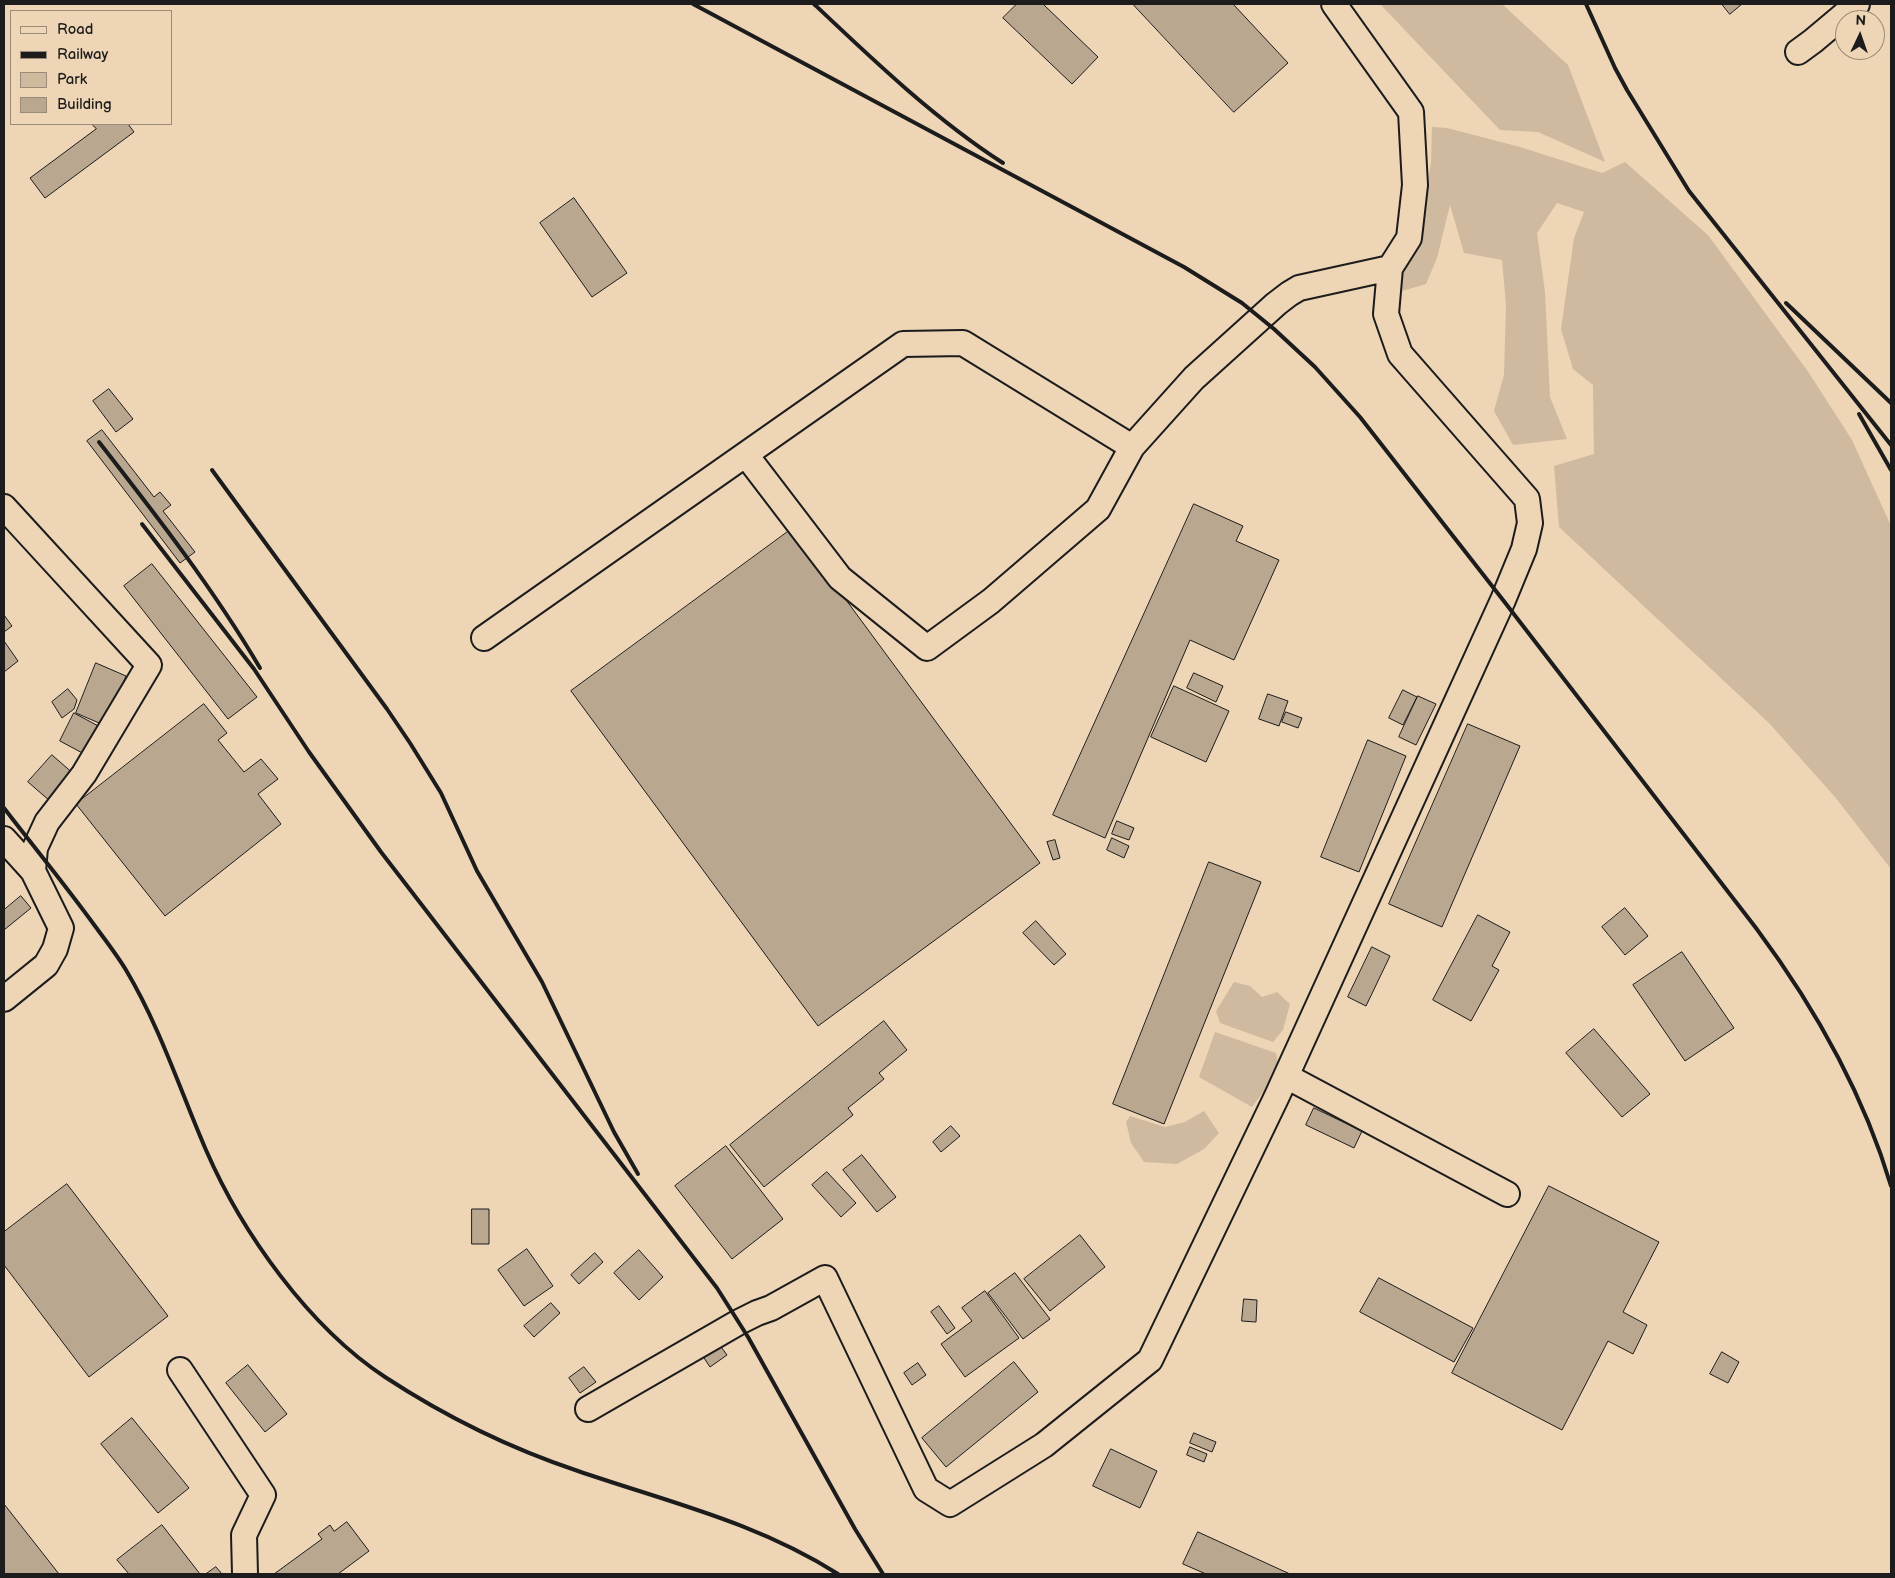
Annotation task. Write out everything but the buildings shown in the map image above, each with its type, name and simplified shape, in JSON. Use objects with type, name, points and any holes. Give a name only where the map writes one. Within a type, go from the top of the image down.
[{"type":"street","points":[[588,1410],[739,1322],[771,1308],[825,1278],[926,1490],[950,1504],[1044,1445],[1150,1360],[1286,1076],[1503,600],[1524,550],[1530,523],[1527,499],[1400,354],[1386,314],[1390,268],[1409,238],[1415,185],[1411,112],[1334,4]]},
{"type":"street","points":[[1798,52],[1814,41],[1857,4]]},
{"type":"street","points":[[746,455],[840,578],[927,648],[991,601],[1098,509],[1132,447],[1194,378],[1288,294],[1314,283],[1390,268]]},
{"type":"street","points":[[484,638],[904,344],[963,343],[1132,447]]},
{"type":"street","points":[[4,507],[148,664],[84,774],[47,822],[35,848],[33,871]]},
{"type":"street","points":[[4,839],[33,871],[61,928],[55,948],[46,965],[4,999]]},
{"type":"street","points":[[1286,1076],[1507,1194]]},
{"type":"street","points":[[180,1370],[263,1496],[244,1535],[245,1574]]},
{"type":"green space","points":[[1380,4],[1502,4],[1568,65],[1605,162],[1538,132],[1500,130]]},
{"type":"green space","points":[[1432,127],[1447,128],[1520,147],[1602,173],[1625,162],[1708,235],[1809,373],[1852,440],[1891,526],[1891,869],[1835,797],[1769,723],[1559,527],[1554,466],[1594,454],[1593,385],[1573,369],[1561,329],[1574,238],[1584,212],[1557,203],[1537,233],[1545,292],[1550,397],[1567,439],[1513,445],[1494,411],[1504,375],[1506,305],[1502,260],[1464,253],[1450,205],[1437,258],[1426,284],[1402,291],[1404,258],[1422,224],[1431,162]]},
{"type":"green space","points":[[1234,982],[1250,986],[1262,997],[1277,992],[1290,1004],[1283,1030],[1273,1042],[1220,1023],[1216,1011]]},
{"type":"green space","points":[[1215,1032],[1276,1053],[1279,1070],[1252,1107],[1199,1077]]},
{"type":"green space","points":[[1204,1111],[1219,1133],[1204,1149],[1177,1164],[1144,1162],[1131,1143],[1126,1122],[1130,1116],[1165,1127],[1185,1122]]},
{"type":"railway","points":[[693,4],[1184,267],[1242,303],[1274,329],[1315,367],[1360,417],[1756,928],[1798,988],[1835,1051],[1866,1117],[1880,1151],[1891,1186]]},
{"type":"railway","points":[[814,4],[929,108],[953,128],[1003,163]]},
{"type":"railway","points":[[1586,4],[1627,90],[1689,191],[1891,445]]},
{"type":"railway","points":[[1786,303],[1891,403]]},
{"type":"railway","points":[[1859,414],[1891,470]]},
{"type":"railway","points":[[99,442],[163,524],[223,609],[260,668]]},
{"type":"railway","points":[[212,470],[387,709],[441,793],[477,871],[542,982],[614,1132],[638,1174]]},
{"type":"railway","points":[[142,524],[254,669],[309,752],[381,852],[717,1288],[748,1337],[855,1529],[883,1574]]},
{"type":"railway","points":[[4,808],[123,964],[149,1014],[206,1150],[238,1213],[280,1276],[330,1332],[357,1356],[408,1392],[503,1442],[552,1462],[743,1527],[775,1540],[838,1574]]}]
